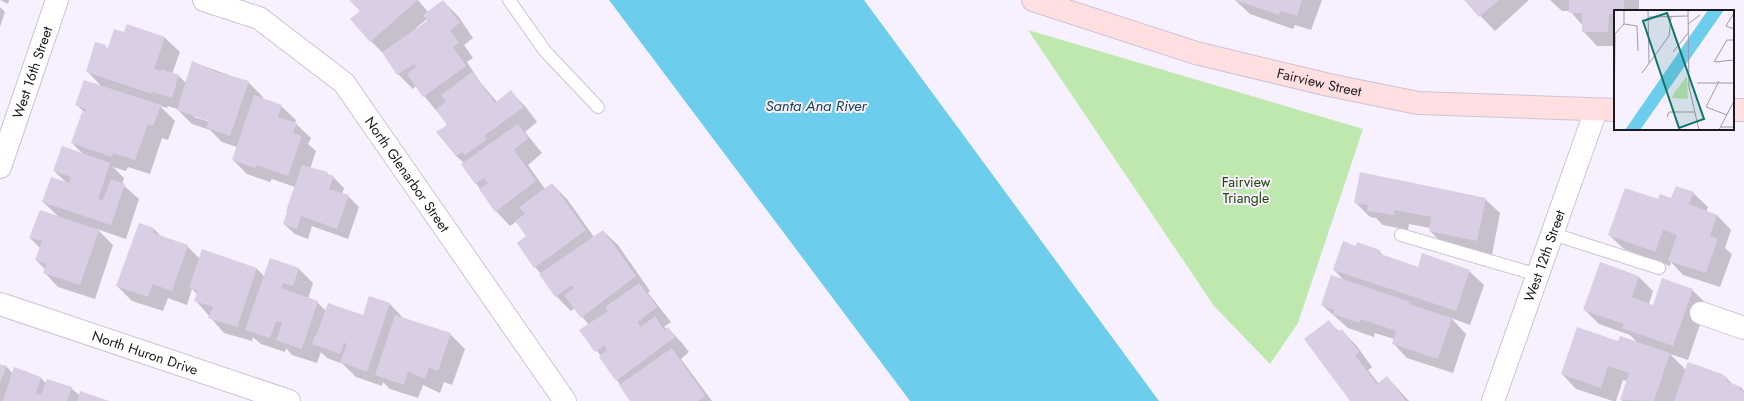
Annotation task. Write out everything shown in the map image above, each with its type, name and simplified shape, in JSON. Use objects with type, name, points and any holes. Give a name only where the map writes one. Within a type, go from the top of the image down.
[{"type":"main road","name":"Fairview Street","points":[[1033,0],[1196,53],[1329,85],[1418,103],[1606,110]]},
{"type":"street","name":"West 16th Street","points":[[0,167],[58,0]]},
{"type":"street","name":"North Glenarbor Street","points":[[204,0],[259,18],[344,82],[565,401]]},
{"type":"street","name":"West 12th Street","points":[[1493,401],[1553,234],[1606,110]]},
{"type":"street","name":"North Huron Drive","points":[[0,304],[289,401]]},
{"type":"street","points":[[1701,313],[1744,328]]},
{"type":"lane","points":[[509,0],[545,51],[598,107]]},
{"type":"lane","points":[[1553,234],[1659,268]]},
{"type":"lane","points":[[1401,235],[1538,275]]},
{"type":"green space","name":"Fairview Triangle","points":[[1028,30],[1363,129],[1298,323],[1270,364],[1214,306]]},
{"type":"water","name":"Santa Ana River","points":[[609,0],[864,0],[1159,401],[910,401]]},
{"type":"building","points":[[349,0],[418,0],[370,42],[350,19],[360,11]]},
{"type":"building","points":[[443,0],[460,23],[450,30],[459,43],[453,47],[466,66],[423,97],[407,74],[416,67],[414,64],[397,75],[382,52],[427,21],[423,15]]},
{"type":"building","points":[[1235,0],[1302,0],[1297,16],[1280,11],[1279,15]]},
{"type":"building","points":[[1464,0],[1499,0],[1479,17]]},
{"type":"building","points":[[1569,0],[1624,0],[1624,10],[1614,10],[1614,14],[1609,14],[1608,32],[1582,32],[1582,13],[1569,13]]},
{"type":"building","points":[[127,24],[165,37],[154,69],[161,71],[161,69],[179,75],[172,98],[153,92],[152,94],[86,72],[95,42],[106,45],[105,47],[108,48],[114,29],[124,32]]},
{"type":"building","points":[[192,61],[217,72],[249,81],[230,136],[206,128],[208,121],[177,110]]},
{"type":"building","points":[[472,72],[495,103],[511,90],[524,107],[484,136],[487,139],[465,155],[462,152],[456,156],[436,132],[447,125],[436,109],[446,102],[441,95]]},
{"type":"building","points":[[84,80],[161,105],[153,126],[148,124],[135,160],[113,153],[112,157],[71,143],[82,112],[84,113],[86,109],[75,105]]},
{"type":"building","points":[[254,95],[282,105],[278,117],[297,123],[293,133],[302,136],[288,176],[257,165],[256,168],[232,160]]},
{"type":"building","points":[[518,124],[528,138],[514,150],[536,181],[495,212],[479,189],[488,183],[484,178],[475,184],[461,164]]},
{"type":"building","points":[[62,146],[110,163],[98,199],[103,200],[111,179],[125,184],[111,225],[42,202],[51,177],[69,183],[71,177],[53,171]]},
{"type":"building","points":[[302,165],[328,172],[327,174],[334,176],[329,189],[349,195],[337,229],[301,216],[297,229],[283,224]]},
{"type":"building","points":[[1360,172],[1486,198],[1477,241],[1429,231],[1431,217],[1395,210],[1394,215],[1367,211],[1368,205],[1354,203]]},
{"type":"building","points":[[552,183],[586,230],[534,268],[517,243],[526,236],[515,221],[525,214],[519,207]]},
{"type":"building","points":[[1676,186],[1694,192],[1689,204],[1717,215],[1710,236],[1718,239],[1706,273],[1668,261],[1677,235],[1663,230],[1655,252],[1608,235],[1625,188],[1658,199],[1660,194],[1671,198]]},
{"type":"building","points":[[40,210],[99,230],[80,285],[43,273],[46,264],[35,260],[42,241],[29,238]]},
{"type":"building","points":[[139,223],[154,228],[153,233],[188,245],[172,291],[153,284],[148,297],[116,286]]},
{"type":"building","points":[[603,230],[636,276],[581,318],[564,295],[574,288],[572,285],[555,297],[539,274]]},
{"type":"building","points":[[1343,241],[1356,246],[1357,242],[1380,250],[1378,253],[1418,267],[1422,253],[1470,270],[1456,311],[1333,270]]},
{"type":"building","points":[[202,249],[257,268],[237,327],[208,318],[213,307],[194,301],[198,291],[189,288]]},
{"type":"building","points":[[270,258],[299,268],[293,286],[283,283],[281,288],[318,301],[302,349],[276,340],[282,323],[276,321],[270,338],[245,330]]},
{"type":"building","points":[[1600,262],[1639,276],[1632,297],[1653,305],[1662,278],[1693,289],[1673,346],[1622,328],[1624,324],[1583,310]]},
{"type":"building","points":[[1331,275],[1410,302],[1409,304],[1452,318],[1438,359],[1392,344],[1396,331],[1361,319],[1359,323],[1333,314],[1334,310],[1321,305]]},
{"type":"building","points":[[639,283],[657,307],[637,322],[641,327],[655,316],[664,330],[668,327],[675,337],[616,381],[599,357],[607,350],[604,345],[595,352],[579,330],[608,311],[605,307]]},
{"type":"building","points":[[369,296],[390,303],[367,372],[340,362],[347,344],[344,343],[340,354],[312,344],[328,303],[363,315]]},
{"type":"building","points":[[395,315],[451,333],[438,371],[429,368],[425,379],[408,371],[404,385],[375,375]]},
{"type":"building","points":[[1329,320],[1338,332],[1342,329],[1359,352],[1355,355],[1377,384],[1387,376],[1406,401],[1350,401],[1304,339]]},
{"type":"building","points":[[1577,327],[1618,341],[1620,336],[1670,353],[1654,401],[1620,400],[1629,373],[1608,366],[1601,388],[1561,374]]},
{"type":"building","points":[[672,348],[705,396],[698,401],[630,401],[619,385]]},
{"type":"building","points":[[1688,362],[1727,377],[1726,381],[1741,387],[1740,390],[1744,392],[1744,401],[1674,401]]},
{"type":"building","points":[[0,364],[7,366],[0,382]]},
{"type":"building","points":[[14,367],[41,377],[36,393],[41,395],[47,379],[72,387],[67,401],[3,401]]},
{"type":"building","points":[[80,391],[109,401],[77,401]]}]
